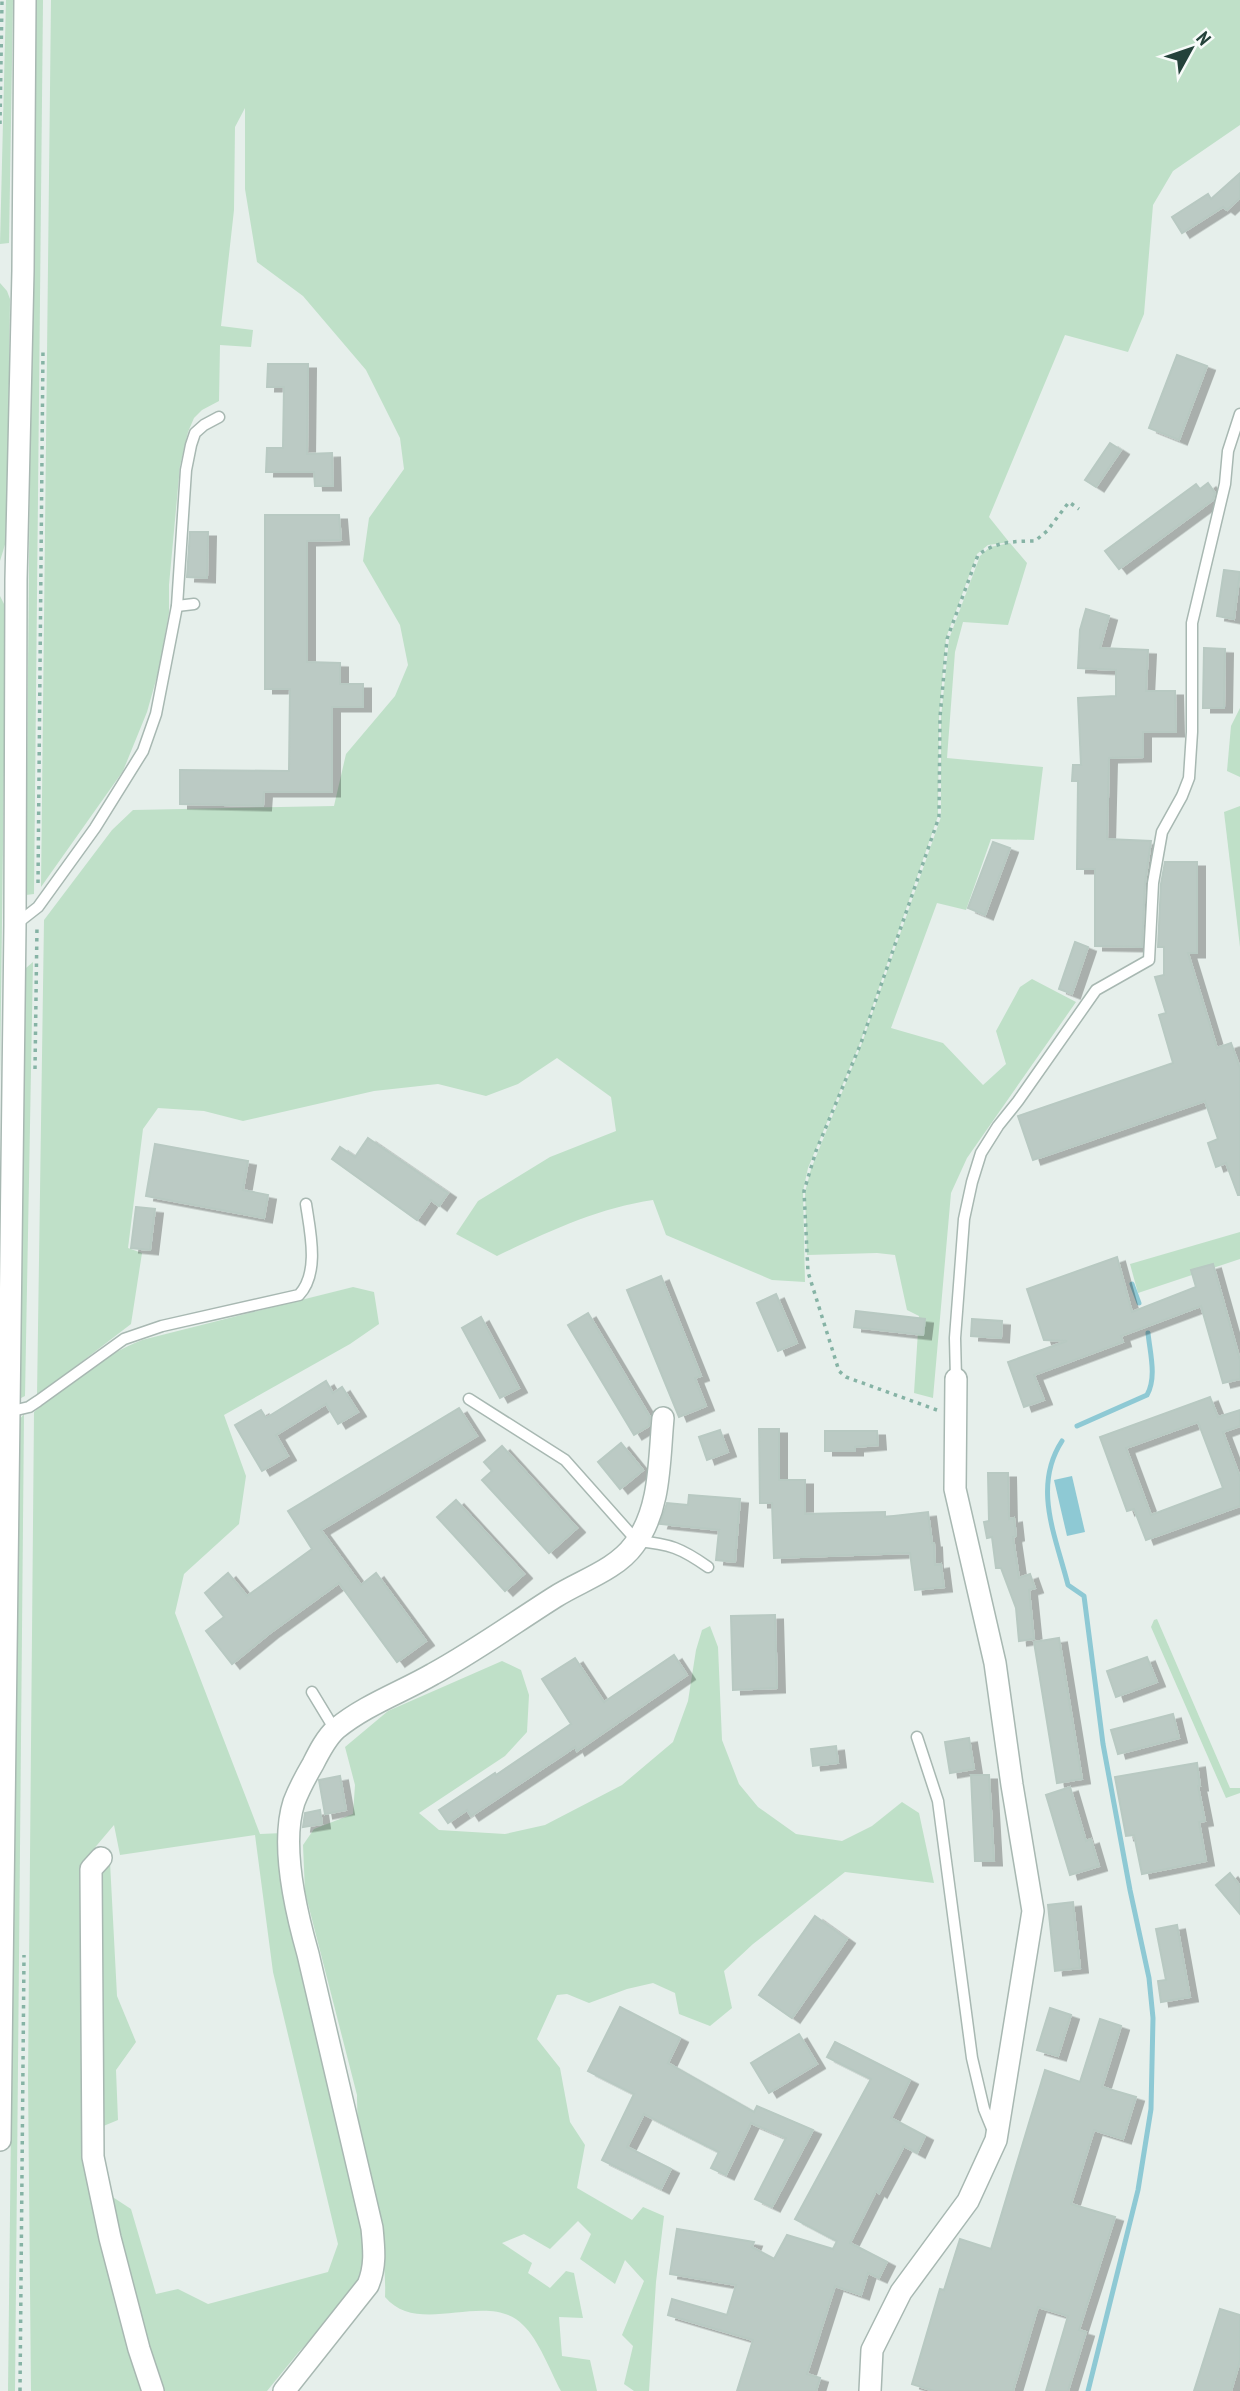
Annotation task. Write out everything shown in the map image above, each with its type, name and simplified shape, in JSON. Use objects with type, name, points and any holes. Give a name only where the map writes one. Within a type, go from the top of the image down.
[{"type":"street","points":[[0,2140],[15,925],[16,580],[23,271],[25,0]]},
{"type":"street","points":[[870,2391],[873,2350],[901,2292],[968,2201],[996,2140],[1033,1911],[995,1663],[955,1489],[956,1379]]},
{"type":"street","points":[[284,2391],[368,2286],[375,2255],[369,2216],[296,1912],[289,1835],[293,1804],[322,1747],[335,1730],[376,1704],[434,1674],[577,1583],[606,1569],[633,1548],[644,1530],[654,1503],[663,1418]]},
{"type":"street","points":[[101,1858],[91,1869],[93,2157],[110,2238],[139,2349],[153,2391]]},
{"type":"lane","points":[[956,1379],[955,1338],[964,1219],[981,1153],[1096,990],[1149,960],[1153,883],[1162,832],[1189,778],[1192,732],[1192,623],[1225,484],[1228,451],[1240,414]]},
{"type":"lane","points":[[15,925],[38,907],[95,828],[143,751],[156,714],[177,606],[186,470],[191,445],[195,433],[219,416]]},
{"type":"lane","points":[[177,606],[194,604]]},
{"type":"lane","points":[[8,1412],[29,1407],[124,1339],[162,1326],[299,1295],[309,1279],[311,1256],[306,1204]]},
{"type":"lane","points":[[469,1399],[565,1460],[637,1541],[665,1544],[687,1553],[708,1567]]},
{"type":"lane","points":[[312,1692],[335,1730]]},
{"type":"lane","points":[[916,1737],[938,1801],[972,2058],[984,2109],[996,2140]]},
{"type":"path","points":[[0,124],[2,0]]},
{"type":"path","points":[[955,1416],[846,1377],[839,1371],[808,1272],[804,1192],[816,1151],[861,1043],[939,817],[940,717],[947,639],[978,555],[989,546],[1035,541],[1047,531],[1069,502],[1079,509]]},
{"type":"green space","points":[[6,0],[13,0],[9,243],[0,244]]},
{"type":"green space","points":[[34,0],[43,0],[34,894],[26,895]]},
{"type":"green space","points":[[51,0],[1240,0],[1240,125],[1173,171],[1153,205],[1144,314],[1128,352],[1065,335],[989,517],[1009,542],[988,545],[977,554],[946,638],[939,717],[938,816],[860,1043],[808,1168],[803,1191],[805,1282],[772,1280],[666,1235],[653,1200],[593,1215],[497,1256],[456,1234],[478,1201],[550,1157],[616,1131],[611,1097],[557,1058],[518,1084],[486,1096],[438,1084],[374,1091],[243,1121],[204,1111],[158,1108],[143,1129],[128,1248],[142,1253],[131,1324],[37,1396],[44,920],[112,830],[133,810],[334,806],[346,754],[395,696],[408,665],[400,625],[363,561],[369,518],[404,469],[400,438],[366,370],[303,296],[257,262],[245,189],[245,108],[235,127],[234,210],[221,326],[253,330],[251,347],[220,345],[219,401],[202,410],[194,418],[188,432],[180,466],[169,613],[158,673],[147,712],[123,771],[41,887]]},
{"type":"green space","points":[[0,283],[10,299],[7,538],[0,561]]},
{"type":"green space","points":[[1010,543],[1027,563],[1008,625],[963,622],[955,652],[947,758],[1043,767],[1034,840],[991,839],[966,910],[937,903],[891,1028],[943,1043],[983,1085],[1006,1064],[996,1031],[1020,987],[1032,979],[1076,1002],[967,1158],[951,1193],[933,1398],[914,1393],[919,1316],[907,1310],[895,1255],[807,1255],[805,1192],[811,1169],[862,1043],[941,817],[941,717],[949,639],[980,556],[990,547]]},
{"type":"green space","points":[[0,596],[6,608],[0,1078]]},
{"type":"green space","points":[[1240,708],[1240,777],[1227,771],[1231,726]]},
{"type":"green space","points":[[1240,806],[1240,947],[1224,812]]},
{"type":"green space","points":[[33,962],[25,1396],[19,1399],[26,968]]},
{"type":"green space","points":[[1240,1232],[1240,1259],[1138,1293],[1130,1264]]},
{"type":"green space","points":[[353,1287],[374,1292],[379,1324],[350,1344],[224,1415],[246,1476],[239,1524],[184,1574],[175,1613],[260,1834],[283,1833],[361,2224],[365,2253],[360,2275],[350,2296],[267,2391],[159,2391],[108,2194],[131,2209],[156,2294],[178,2289],[208,2304],[328,2272],[338,2244],[273,1972],[255,1835],[120,1855],[114,1825],[92,1851],[85,1867],[87,2140],[147,2391],[31,2391],[28,2079],[34,1412],[98,1363],[142,1340]]},
{"type":"green space","points":[[24,1414],[15,2391],[8,2391],[19,1420]]},
{"type":"green space","points":[[1157,1619],[1230,1788],[1240,1788],[1240,1793],[1226,1798],[1151,1627]]},
{"type":"green space","points":[[710,1626],[718,1647],[722,1740],[739,1784],[758,1807],[796,1834],[842,1841],[872,1826],[902,1802],[919,1813],[934,1883],[845,1872],[753,1944],[724,1971],[732,2008],[710,2026],[679,2014],[675,1993],[653,1983],[589,2003],[567,1994],[557,1995],[537,2039],[560,2068],[570,2122],[585,2145],[577,2188],[632,2220],[643,2207],[664,2216],[656,2282],[649,2391],[634,2391],[624,2384],[633,2346],[622,2335],[644,2281],[625,2260],[615,2284],[580,2259],[591,2234],[578,2221],[550,2249],[524,2234],[502,2243],[532,2263],[528,2273],[550,2288],[566,2271],[574,2273],[583,2318],[559,2317],[562,2356],[590,2360],[597,2391],[561,2391],[529,2331],[508,2315],[491,2311],[416,2314],[399,2308],[385,2297],[382,2246],[361,2146],[357,2095],[305,1892],[303,1845],[314,1829],[353,1814],[355,1785],[345,1747],[388,1711],[502,1661],[521,1670],[529,1695],[527,1732],[505,1756],[419,1813],[439,1830],[505,1834],[545,1825],[622,1785],[673,1742],[688,1701],[702,1630]]},
{"type":"green space","points":[[110,1862],[117,1996],[136,2042],[116,2070],[118,2120],[101,2127],[99,1871]]},
{"type":"water","points":[[1072,1476],[1085,1532],[1067,1536],[1054,1480]]},
{"type":"building","points":[[1240,173],[1240,198],[1227,210],[1223,207],[1182,233],[1172,217],[1208,194],[1211,199]]},
{"type":"building","points":[[1177,355],[1207,366],[1179,440],[1149,428]]},
{"type":"building","points":[[268,364],[308,364],[307,454],[332,453],[333,486],[315,486],[314,472],[266,472],[267,448],[283,448],[284,387],[267,387]]},
{"type":"building","points":[[1110,443],[1121,450],[1096,487],[1085,480]]},
{"type":"building","points":[[1208,483],[1215,493],[1213,500],[1119,569],[1105,551],[1196,484],[1200,489]]},
{"type":"building","points":[[265,515],[339,515],[341,540],[307,541],[307,662],[340,663],[340,684],[363,684],[363,707],[332,707],[332,792],[264,792],[263,806],[180,804],[180,770],[289,771],[290,689],[265,689]]},
{"type":"building","points":[[190,532],[208,532],[207,578],[187,577]]},
{"type":"building","points":[[1224,570],[1240,572],[1234,619],[1217,616]]},
{"type":"building","points":[[1086,609],[1109,616],[1100,648],[1148,650],[1146,691],[1175,691],[1176,732],[1143,732],[1143,757],[1109,758],[1107,839],[1151,841],[1145,883],[1142,947],[1095,946],[1095,869],[1077,869],[1078,781],[1072,781],[1073,765],[1081,765],[1078,698],[1116,696],[1116,670],[1078,668],[1080,630]]},
{"type":"building","points":[[1204,648],[1225,649],[1224,708],[1203,708]]},
{"type":"building","points":[[993,842],[1010,848],[985,915],[968,908]]},
{"type":"building","points":[[1165,862],[1197,862],[1197,953],[1188,953],[1217,1048],[1231,1043],[1240,1068],[1240,1195],[1226,1163],[1216,1167],[1208,1143],[1218,1139],[1205,1101],[1033,1160],[1018,1116],[1173,1063],[1159,1015],[1166,1013],[1155,977],[1164,975],[1164,947],[1158,947],[1161,884]]},
{"type":"building","points":[[1075,942],[1088,947],[1072,994],[1059,989]]},
{"type":"building","points":[[368,1138],[448,1193],[439,1206],[431,1200],[417,1220],[332,1159],[340,1147],[355,1157]]},
{"type":"building","points":[[155,1144],[248,1161],[243,1190],[268,1195],[264,1218],[146,1196]]},
{"type":"building","points":[[136,1207],[155,1209],[150,1250],[131,1248]]},
{"type":"building","points":[[1117,1257],[1132,1312],[1196,1287],[1191,1270],[1213,1264],[1240,1360],[1240,1379],[1223,1383],[1201,1306],[1121,1336],[1123,1342],[1034,1375],[1044,1400],[1024,1407],[1008,1362],[1067,1341],[1044,1340],[1027,1289]]},
{"type":"building","points":[[661,1276],[701,1376],[695,1378],[706,1406],[679,1417],[627,1290]]},
{"type":"building","points":[[776,1294],[797,1343],[778,1351],[757,1303]]},
{"type":"building","points":[[856,1311],[925,1319],[923,1335],[854,1327]]},
{"type":"building","points":[[588,1313],[650,1417],[649,1426],[634,1435],[568,1325]]},
{"type":"building","points":[[481,1317],[519,1388],[500,1398],[462,1328]]},
{"type":"building","points":[[972,1319],[1002,1321],[1001,1338],[971,1336]]},
{"type":"building","points":[[326,1381],[333,1393],[342,1387],[358,1412],[338,1424],[326,1404],[276,1435],[288,1456],[262,1471],[235,1425],[261,1410],[266,1418]]},
{"type":"building","points":[[1210,1397],[1218,1417],[1240,1410],[1240,1426],[1223,1432],[1240,1477],[1240,1506],[1146,1540],[1134,1509],[1127,1511],[1100,1437]],"holes":[[[1198,1422],[1223,1488],[1151,1515],[1126,1448]]]},
{"type":"building","points":[[459,1408],[477,1436],[321,1530],[361,1585],[376,1573],[426,1641],[397,1662],[339,1583],[232,1664],[206,1631],[224,1617],[205,1593],[228,1573],[247,1596],[312,1549],[288,1511]]},
{"type":"building","points":[[759,1429],[779,1429],[779,1480],[805,1480],[805,1514],[885,1512],[885,1517],[928,1512],[935,1565],[941,1564],[944,1587],[915,1590],[910,1553],[774,1558],[772,1503],[760,1503]]},
{"type":"building","points":[[720,1430],[728,1452],[707,1460],[699,1437]]},
{"type":"building","points":[[825,1431],[877,1431],[878,1445],[855,1447],[855,1451],[825,1451]]},
{"type":"building","points":[[621,1443],[643,1470],[620,1489],[598,1462]]},
{"type":"building","points":[[502,1446],[577,1528],[549,1553],[482,1480],[492,1471],[484,1462]]},
{"type":"building","points":[[988,1473],[1008,1473],[1009,1519],[1014,1518],[1016,1536],[1013,1537],[1019,1578],[1030,1574],[1035,1588],[1029,1590],[1034,1639],[1019,1641],[1016,1608],[1001,1568],[996,1568],[992,1537],[987,1538],[984,1522],[989,1521]]},
{"type":"building","points":[[689,1495],[740,1499],[735,1562],[716,1560],[719,1530],[660,1524],[667,1503],[688,1505]]},
{"type":"building","points":[[456,1500],[524,1574],[505,1591],[437,1517]]},
{"type":"building","points":[[775,1615],[777,1688],[733,1690],[731,1616]]},
{"type":"building","points":[[1059,1638],[1082,1779],[1057,1783],[1034,1642]]},
{"type":"building","points":[[674,1655],[687,1675],[577,1751],[575,1747],[471,1816],[467,1810],[448,1823],[439,1810],[571,1724],[542,1679],[575,1658],[604,1702]]},
{"type":"building","points":[[1147,1657],[1157,1682],[1116,1697],[1107,1671]]},
{"type":"building","points":[[1173,1714],[1179,1738],[1118,1754],[1111,1730]]},
{"type":"building","points":[[969,1738],[974,1769],[950,1773],[945,1742]]},
{"type":"building","points":[[836,1746],[838,1763],[813,1766],[811,1749]]},
{"type":"building","points":[[1197,1763],[1198,1786],[1205,1821],[1199,1822],[1206,1861],[1142,1874],[1134,1835],[1126,1836],[1115,1777]]},
{"type":"building","points":[[971,1775],[989,1775],[994,1861],[975,1861]]},
{"type":"building","points":[[340,1776],[346,1810],[325,1814],[319,1780]]},
{"type":"building","points":[[1070,1787],[1086,1841],[1091,1839],[1099,1866],[1070,1875],[1046,1795]]},
{"type":"building","points":[[320,1810],[322,1824],[303,1827],[305,1813]]},
{"type":"building","points":[[1230,1873],[1240,1886],[1240,1914],[1216,1885]]},
{"type":"building","points":[[1073,1902],[1080,1968],[1055,1971],[1048,1905]]},
{"type":"building","points":[[815,1916],[847,1939],[792,2018],[759,1995]]},
{"type":"building","points":[[1177,1925],[1190,1997],[1161,2002],[1158,1981],[1166,1980],[1156,1929]]},
{"type":"building","points":[[620,2007],[680,2038],[668,2063],[754,2112],[757,2106],[813,2130],[772,2207],[755,2199],[786,2138],[751,2123],[726,2175],[711,2168],[719,2152],[644,2114],[627,2147],[671,2169],[661,2189],[602,2160],[634,2094],[588,2071]]},
{"type":"building","points":[[1050,2008],[1071,2015],[1058,2056],[1037,2050]]},
{"type":"building","points":[[1100,2019],[1121,2026],[1102,2087],[1136,2097],[1123,2139],[1094,2130],[1071,2204],[1115,2217],[1079,2330],[1086,2332],[1068,2391],[1046,2391],[1068,2316],[1038,2307],[1013,2391],[934,2391],[912,2384],[940,2289],[944,2290],[960,2239],[991,2249],[1045,2070],[1080,2082]]},
{"type":"building","points":[[799,2034],[817,2064],[769,2093],[751,2063]]},
{"type":"building","points":[[835,2042],[910,2080],[891,2118],[925,2136],[917,2153],[904,2146],[879,2193],[876,2191],[850,2243],[887,2262],[879,2278],[868,2273],[861,2295],[835,2286],[807,2374],[820,2378],[816,2391],[737,2391],[753,2340],[668,2315],[672,2299],[727,2315],[736,2285],[670,2274],[677,2229],[754,2242],[752,2247],[774,2259],[787,2235],[833,2249],[837,2241],[795,2219],[871,2079],[827,2057]]},
{"type":"building","points":[[1220,2309],[1240,2315],[1240,2361],[1231,2391],[1194,2391]]},
{"type":"waterway","points":[[1132,1284],[1139,1303]]},
{"type":"waterway","points":[[1077,1426],[1147,1395],[1152,1381],[1148,1333]]},
{"type":"waterway","points":[[1062,1441],[1053,1458],[1049,1476],[1049,1512],[1068,1585],[1084,1596],[1103,1744],[1149,1978],[1153,2018],[1151,2109],[1138,2190],[1088,2391]]}]
